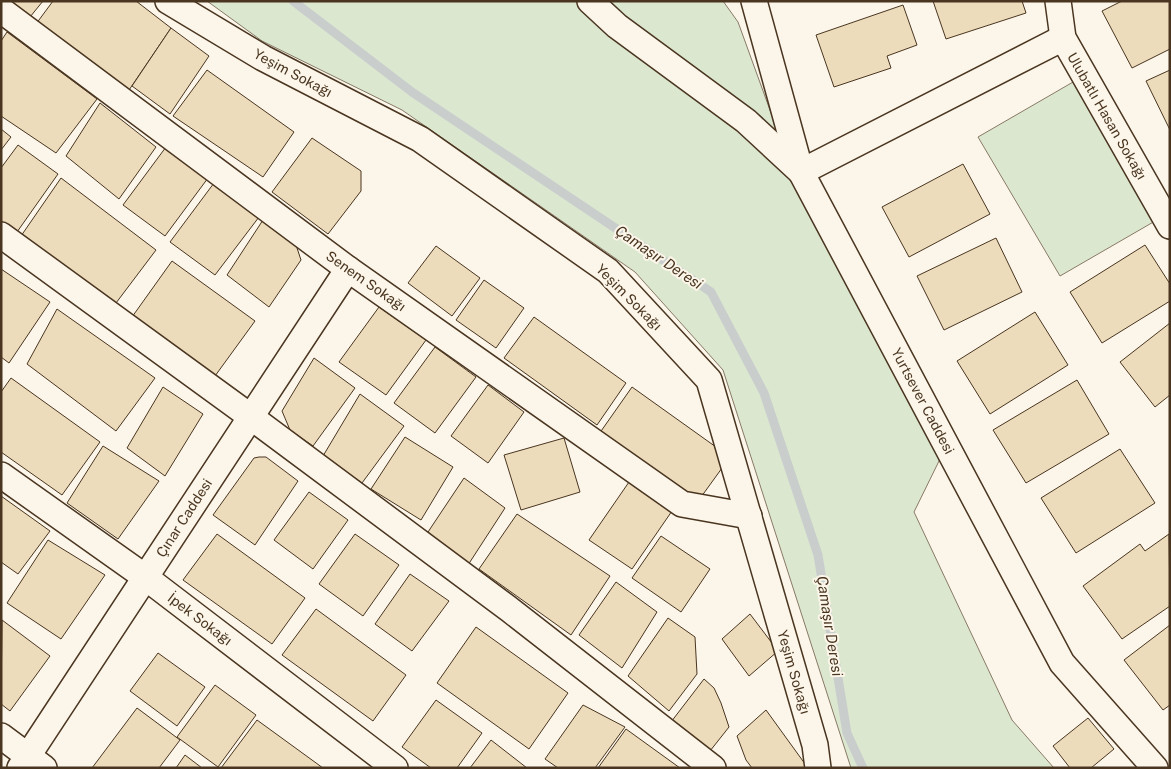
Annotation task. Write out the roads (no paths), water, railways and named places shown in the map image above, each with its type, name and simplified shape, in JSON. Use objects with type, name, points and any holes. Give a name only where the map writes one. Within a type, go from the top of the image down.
[{"type":"street","name":"Yeşim Sokağı","points":[[168,1],[263,58],[420,139],[608,272],[709,380],[815,745],[818,768]]},
{"type":"street","points":[[590,1],[617,26],[746,122],[801,172],[1063,38]]},
{"type":"street","name":"Yurtsever Caddesi","points":[[754,1],[801,172],[1062,663],[1155,768]]},
{"type":"street","name":"Ulubatlı Hasan Sokağı","points":[[1058,1],[1063,38],[1170,226]]},
{"type":"street","name":"Senem Sokağı","points":[[1,10],[348,269],[682,504],[750,516]]},
{"type":"street","points":[[1,235],[251,417],[509,609],[713,768]]},
{"type":"street","name":"Çınar Caddesi","points":[[30,764],[145,577],[348,269]]},
{"type":"street","name":"İpek Sokağı","points":[[1,475],[145,577],[395,768]]},
{"type":"street","points":[[1,736],[30,764]]},
{"type":"waterway","name":"Çamaşır Deresi","points":[[293,1],[412,92],[711,292],[764,393],[818,555],[847,733],[863,768]]}]
